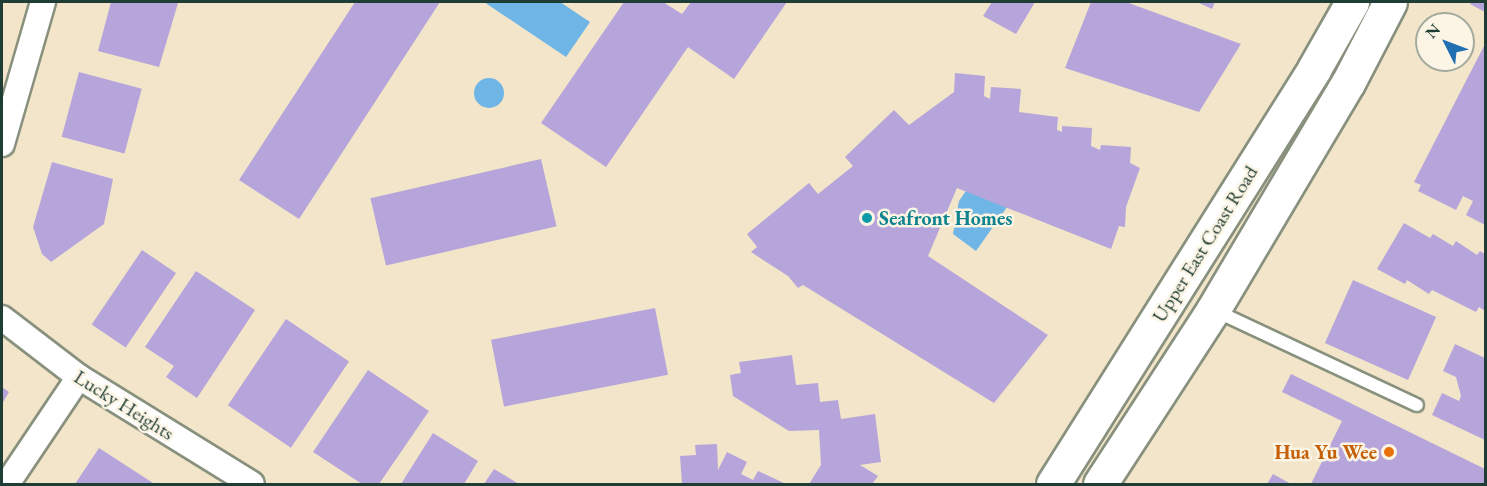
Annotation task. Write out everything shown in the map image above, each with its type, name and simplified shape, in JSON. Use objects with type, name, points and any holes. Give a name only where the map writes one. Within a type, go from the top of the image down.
[{"type":"main road","name":"Upper East Coast Road","points":[[1053,484],[1314,69],[1352,2]]},
{"type":"main road","name":"Upper East Coast Road","points":[[1100,484],[1213,310],[1348,83],[1390,2]]},
{"type":"street","points":[[2,144],[43,2]]},
{"type":"street","name":"Lucky Heights","points":[[2,318],[79,377],[252,484]]},
{"type":"street","points":[[7,484],[79,377]]},
{"type":"lane","points":[[1213,310],[1417,405]]},
{"type":"water","points":[[484,2],[560,2],[590,22],[566,57]]},
{"type":"water","points":[[489,78],[500,82],[504,93],[500,104],[489,108],[478,104],[474,93],[478,82]]},
{"type":"water","points":[[972,182],[1007,207],[976,251],[953,234],[959,201]]},
{"type":"building","points":[[111,2],[178,3],[159,67],[98,51]]},
{"type":"building","points":[[355,2],[440,2],[299,219],[239,180]]},
{"type":"building","points":[[624,2],[663,2],[682,14],[691,2],[787,2],[734,79],[688,47],[606,167],[541,123]]},
{"type":"building","points":[[992,2],[1035,2],[1016,34],[983,16]]},
{"type":"building","points":[[1091,2],[1126,2],[1241,44],[1199,112],[1065,68]]},
{"type":"building","points":[[1197,2],[1215,2],[1212,9]]},
{"type":"building","points":[[1485,2],[1485,12],[1470,4]]},
{"type":"building","points":[[1485,44],[1485,225],[1466,215],[1473,201],[1463,196],[1456,210],[1418,191],[1421,185],[1414,182],[1471,72],[1475,72],[1475,63]]},
{"type":"building","points":[[79,72],[142,89],[124,154],[62,137]]},
{"type":"building","name":"Seafront Homes","points":[[955,73],[985,76],[984,96],[990,99],[991,87],[1021,89],[1019,112],[1058,117],[1057,130],[1062,132],[1062,126],[1092,128],[1091,146],[1100,150],[1101,145],[1131,147],[1130,163],[1140,168],[1126,207],[1125,227],[1119,226],[1111,249],[957,188],[928,256],[1048,335],[994,403],[803,285],[798,288],[788,276],[751,252],[757,247],[747,234],[809,183],[818,194],[853,166],[845,157],[894,110],[909,125],[954,92]]},
{"type":"building","points":[[541,159],[557,226],[386,266],[370,198]]},
{"type":"building","points":[[52,162],[113,179],[104,224],[51,262],[42,254],[33,227]]},
{"type":"building","points":[[1404,223],[1430,238],[1433,234],[1453,246],[1456,241],[1477,255],[1480,251],[1485,254],[1485,311],[1479,307],[1476,312],[1432,290],[1429,294],[1407,280],[1405,284],[1377,269]]},
{"type":"building","points":[[142,250],[176,273],[126,348],[92,325]]},
{"type":"building","points":[[196,271],[255,310],[197,398],[166,377],[174,366],[145,347]]},
{"type":"building","points":[[1353,280],[1436,317],[1408,380],[1325,343]]},
{"type":"building","points":[[655,308],[668,375],[504,407],[491,340]]},
{"type":"building","points":[[286,319],[349,361],[291,448],[228,405]]},
{"type":"building","points":[[1455,344],[1485,358],[1485,440],[1432,415],[1442,393],[1459,401],[1461,396],[1456,377],[1443,371]]},
{"type":"building","points":[[792,355],[796,385],[818,383],[820,402],[838,400],[841,419],[875,414],[881,462],[860,465],[878,476],[872,484],[809,484],[821,465],[819,430],[789,431],[733,396],[730,375],[741,373],[739,362]]},
{"type":"building","points":[[368,370],[429,411],[379,484],[362,484],[313,452]]},
{"type":"building","name":"Hua Yu Wee","points":[[1291,374],[1485,469],[1485,484],[1311,484],[1342,421],[1282,392]]},
{"type":"building","points":[[2,387],[9,392],[2,404]]},
{"type":"building","points":[[433,433],[478,461],[464,484],[401,484]]},
{"type":"building","points":[[717,444],[718,470],[727,452],[747,462],[741,474],[753,480],[758,471],[786,484],[682,484],[680,456],[696,455],[695,445]]},
{"type":"building","points":[[99,448],[153,483],[75,484]]},
{"type":"building","points":[[494,469],[519,484],[484,484]]},
{"type":"building","points":[[1273,474],[1291,484],[1267,484]]},
{"type":"place","name":"Seafront Homes","points":[[867,218]]},
{"type":"place","name":"Hua Yu Wee","points":[[1389,452]]}]
